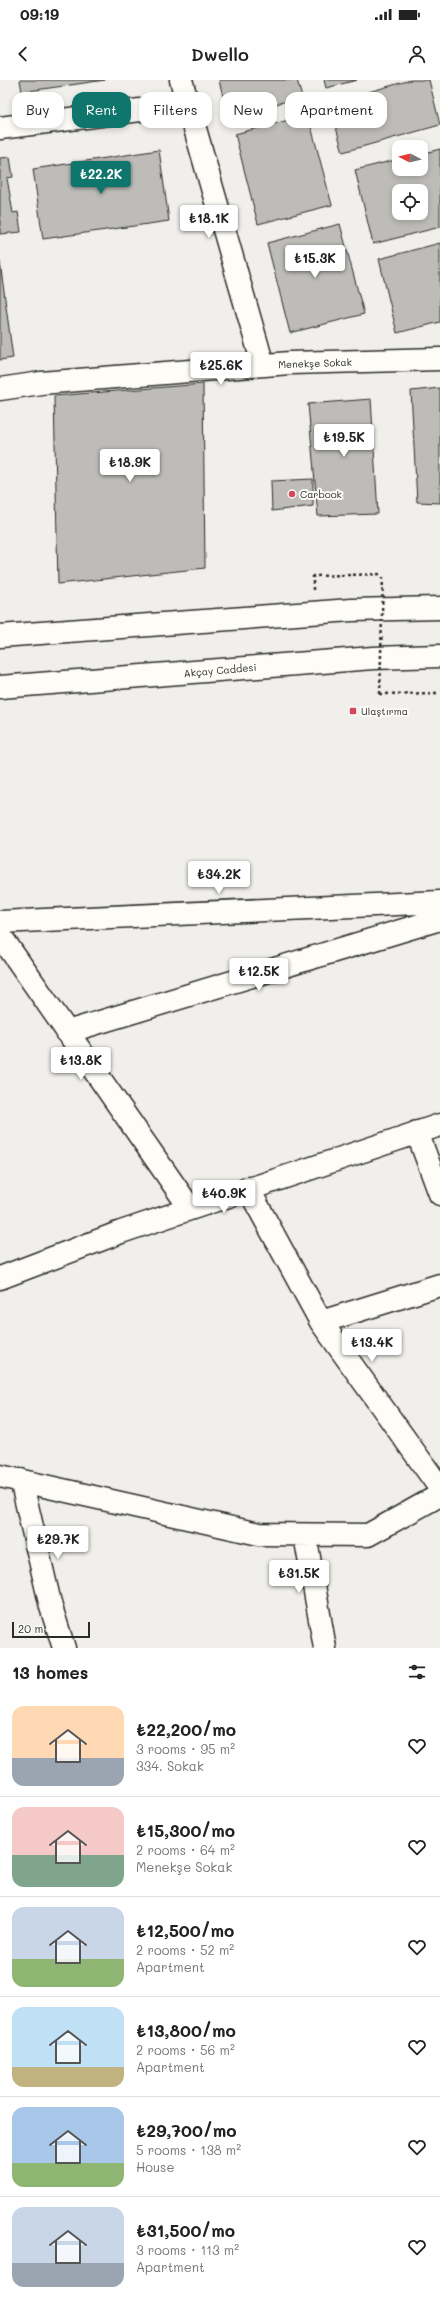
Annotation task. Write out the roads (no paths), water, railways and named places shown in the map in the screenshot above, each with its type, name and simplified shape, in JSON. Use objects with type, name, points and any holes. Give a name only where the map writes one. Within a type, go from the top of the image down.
[{"type":"main road","points":[[182,80],[184,92]]},
{"type":"main road","points":[[0,128],[139,110]]},
{"type":"main road","points":[[194,128],[262,366]]},
{"type":"main road","name":"Menekşe Sokak","points":[[0,389],[40,383],[262,366],[440,359]]},
{"type":"main road","points":[[0,636],[351,610],[440,608]]},
{"type":"main road","name":"Akçay Caddesi","points":[[0,688],[373,658],[440,656]]},
{"type":"main road","points":[[0,922],[440,902]]},
{"type":"main road","points":[[67,1032],[440,919]]},
{"type":"main road","points":[[0,935],[190,1208]]},
{"type":"main road","points":[[0,1278],[120,1232],[440,1125]]},
{"type":"main road","points":[[417,1132],[440,1194]]},
{"type":"main road","points":[[248,1188],[321,1322],[440,1488]]},
{"type":"main road","points":[[321,1322],[440,1285]]},
{"type":"main road","points":[[0,1476],[259,1534],[368,1535],[440,1495]]},
{"type":"main road","points":[[21,1480],[64,1648]]},
{"type":"main road","points":[[305,1534],[325,1648]]},
{"type":"place","name":"Carbook","points":[[292,494]]},
{"type":"place","name":"Ulaştırma","points":[[353,711]]}]
